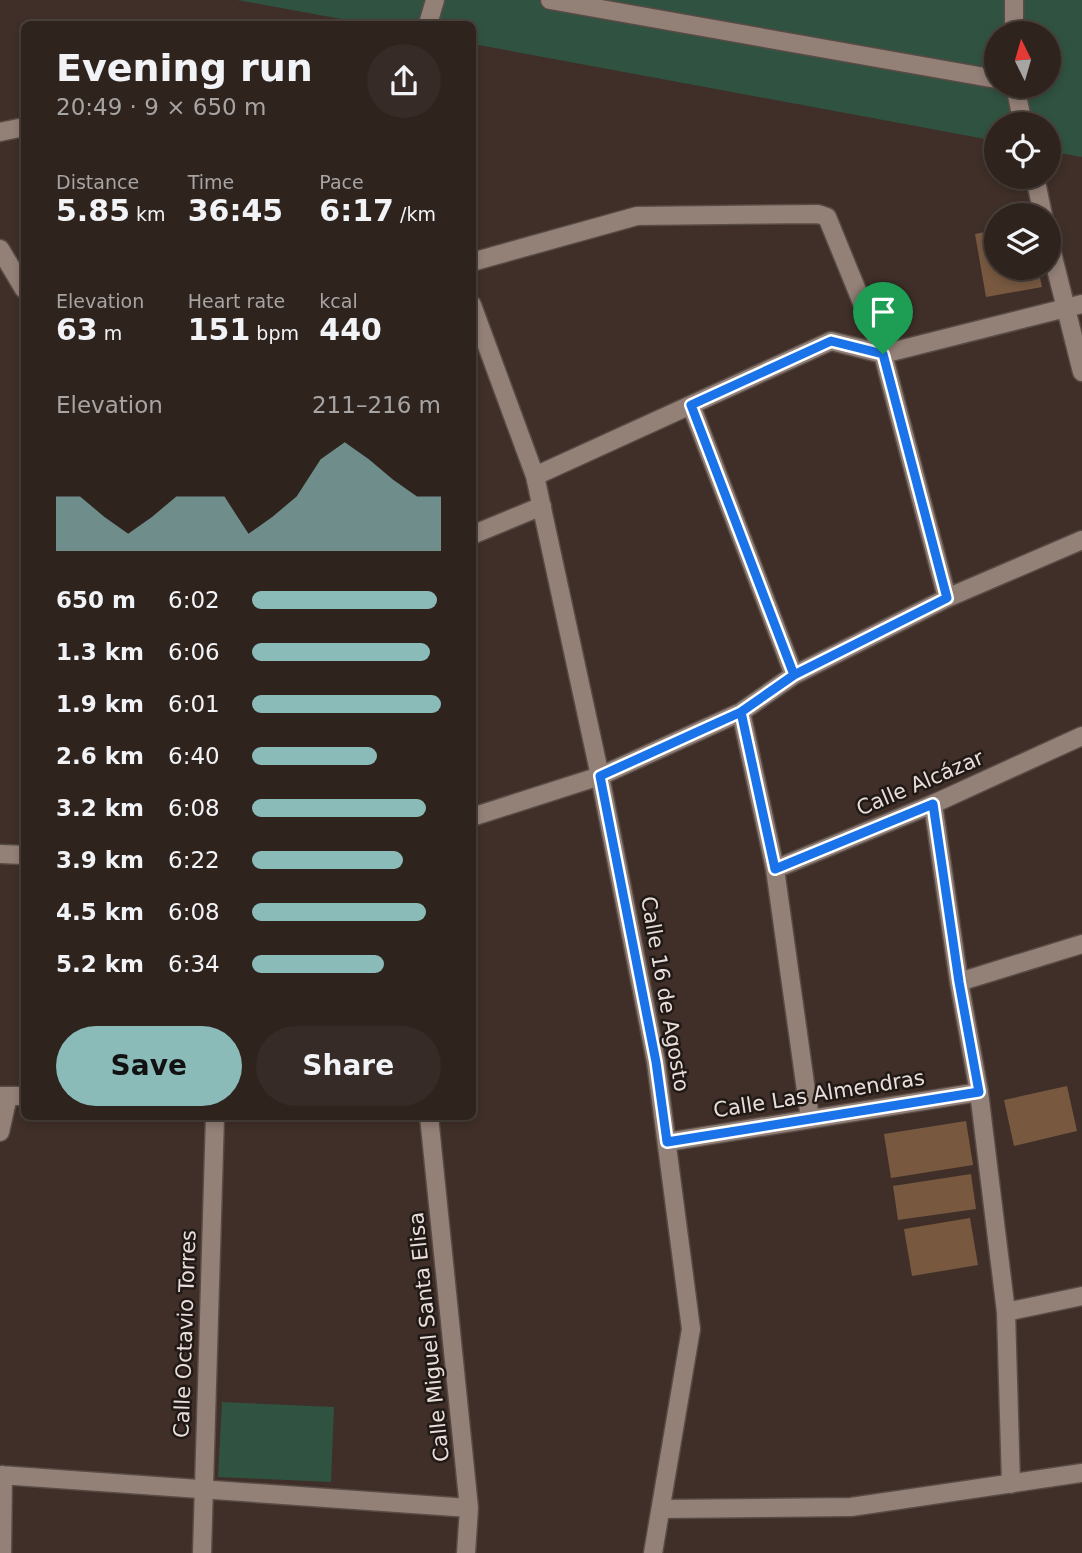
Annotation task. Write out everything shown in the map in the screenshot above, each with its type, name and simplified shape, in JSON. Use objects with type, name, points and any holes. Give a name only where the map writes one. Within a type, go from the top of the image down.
[{"type":"street","points":[[429,21],[435,0]]},
{"type":"street","points":[[550,0],[984,77]]},
{"type":"street","points":[[1014,0],[1014,21]]},
{"type":"street","points":[[0,132],[21,128]]},
{"type":"street","points":[[476,261],[636,216],[818,214],[827,217],[834,228],[883,354],[947,598]]},
{"type":"street","points":[[0,249],[21,284]]},
{"type":"street","points":[[1058,280],[1082,372]]},
{"type":"street","points":[[536,476],[831,341],[883,354],[1082,304]]},
{"type":"street","name":"Calle 16 de Agosto","points":[[476,316],[536,476],[600,776],[656,1062],[691,1329],[663,1509],[653,1553]]},
{"type":"street","points":[[691,405],[794,675]]},
{"type":"street","points":[[476,533],[542,506]]},
{"type":"street","points":[[476,816],[600,776],[741,712],[794,675],[947,598],[1082,540]]},
{"type":"street","points":[[741,712],[775,869],[810,1119]]},
{"type":"street","name":"Calle Alcázar","points":[[775,869],[933,804],[1082,736]]},
{"type":"street","points":[[933,804],[959,982],[979,1092],[1006,1312],[1011,1484]]},
{"type":"street","points":[[0,854],[21,855]]},
{"type":"street","points":[[959,982],[1082,944]]},
{"type":"street","name":"Calle Las Almendras","points":[[667,1142],[979,1092]]},
{"type":"street","points":[[0,1132],[11,1096]]},
{"type":"street","name":"Calle Octavio Torres","points":[[202,1553],[215,1120]]},
{"type":"street","name":"Calle Miguel Santa Elisa","points":[[429,1120],[469,1507],[466,1553]]},
{"type":"street","points":[[1006,1312],[1082,1296]]},
{"type":"street","points":[[663,1509],[851,1507],[1082,1473]]},
{"type":"street","points":[[2,1553],[2,1475],[469,1507]]},
{"type":"green space","points":[[237,0],[1082,0],[1082,157],[1061,153],[1061,112],[984,112],[984,139],[476,45],[476,21],[352,21]]},
{"type":"green space","points":[[222,1402],[334,1407],[331,1482],[218,1477]]},
{"type":"building","points":[[984,232],[984,280],[1041,280],[1042,287],[986,297],[975,234]]},
{"type":"building","points":[[1067,1086],[1077,1131],[1014,1146],[1004,1100]]},
{"type":"building","points":[[966,1121],[973,1165],[891,1178],[884,1134]]},
{"type":"building","points":[[971,1174],[976,1209],[898,1220],[893,1186]]},
{"type":"building","points":[[970,1218],[978,1265],[912,1276],[904,1229]]},
{"type":"route","points":[[883,354],[831,341],[691,405],[794,675],[741,712],[775,869],[933,804],[959,982],[979,1092],[667,1142],[656,1062],[600,776],[741,712],[794,675],[947,598],[883,354]]}]
